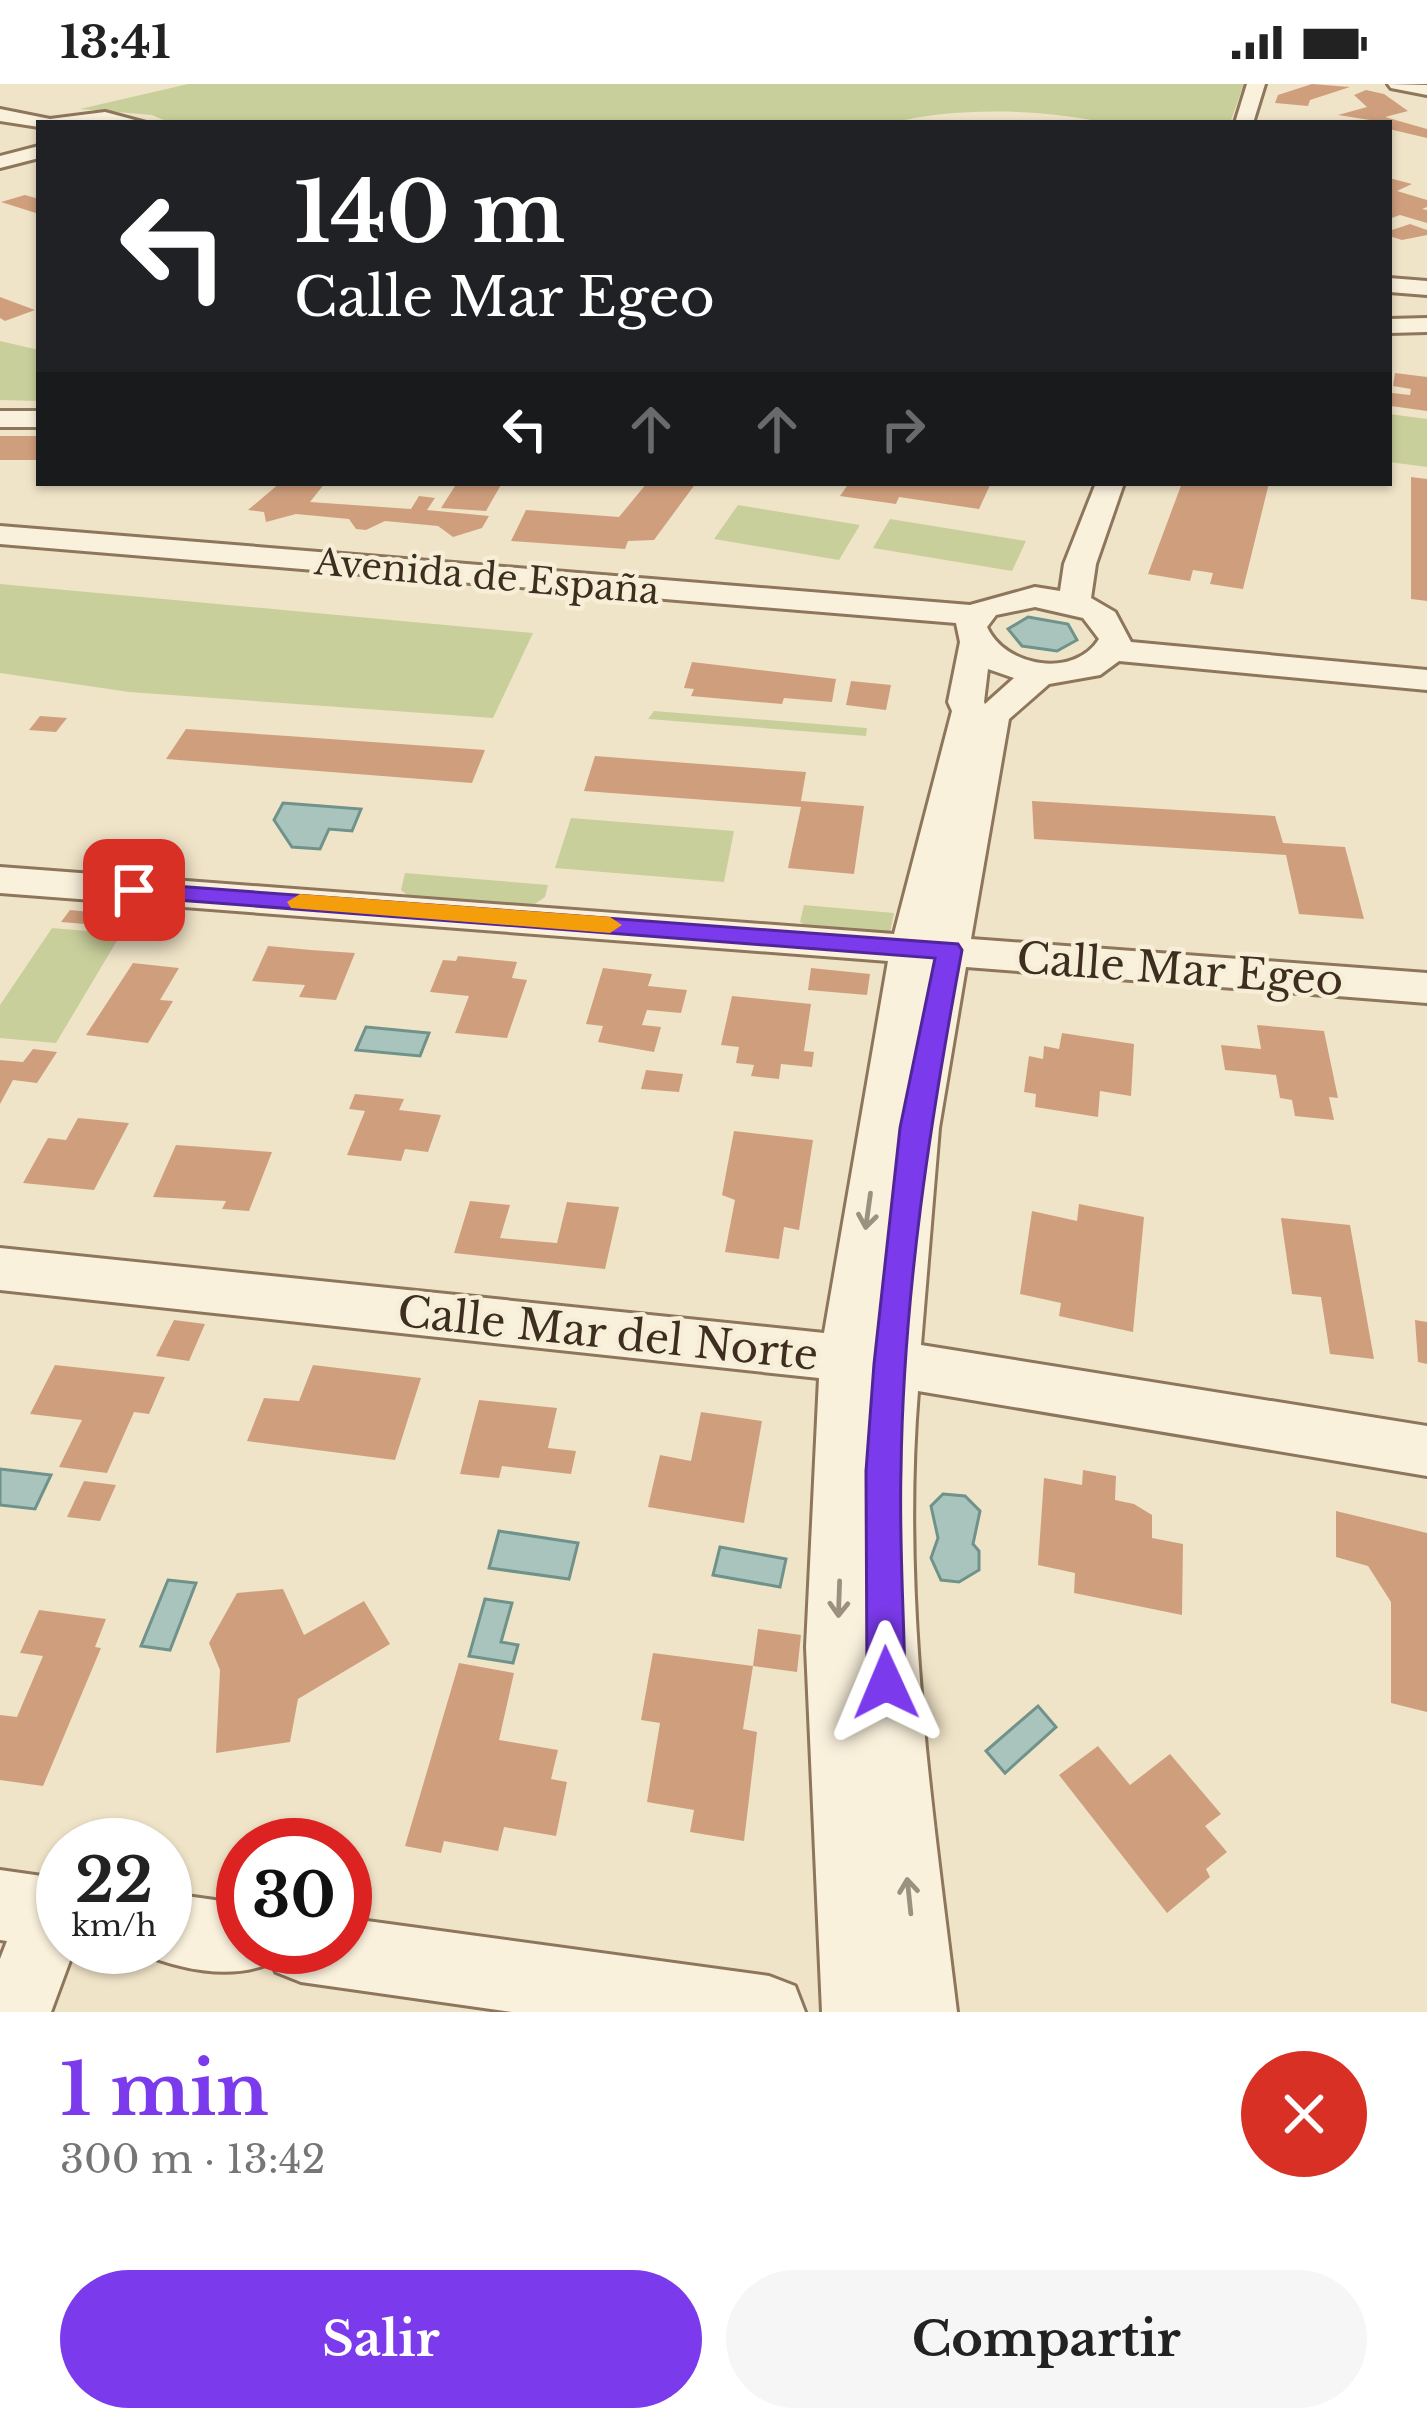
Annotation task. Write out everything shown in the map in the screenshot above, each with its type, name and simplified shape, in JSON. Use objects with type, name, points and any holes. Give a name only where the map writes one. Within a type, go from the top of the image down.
[{"type":"street","points":[[1245,120],[1256,84]]},
{"type":"street","points":[[1397,84],[1427,90]]},
{"type":"street","points":[[0,115],[24,145]]},
{"type":"street","points":[[0,128],[24,145]]},
{"type":"street","points":[[1392,285],[1427,288]]},
{"type":"street","points":[[1392,326],[1427,326]]},
{"type":"street","points":[[0,419],[36,418]]},
{"type":"street","points":[[1074,603],[1080,564],[1109,486]]},
{"type":"street","name":"Avenida de España","points":[[0,535],[974,633]]},
{"type":"street","name":"Avenida de España","points":[[0,557],[974,633]]},
{"type":"street","points":[[990,710],[966,702],[974,633],[1016,598],[1074,603],[1113,639],[1427,680]]},
{"type":"street","points":[[974,633],[1001,662],[1042,672],[1087,668],[1113,639]]},
{"type":"street","points":[[1113,639],[1427,655]]},
{"type":"street","points":[[858,2012],[837,1647],[868,1361],[915,1128],[930,949],[990,710],[1042,672]]},
{"type":"street","name":"Calle Mar Egeo","points":[[0,880],[1427,988]]},
{"type":"street","name":"Calle Mar del Norte","points":[[0,1268],[868,1361],[1427,1450]]},
{"type":"street","points":[[868,1361],[883,1471],[886,1683],[921,2012]]},
{"type":"street","points":[[15,2012],[36,1923]]},
{"type":"street","points":[[372,1957],[769,2012]]},
{"type":"green space","points":[[188,84],[1244,84],[1231,120],[1086,120],[998,112],[906,120],[164,120],[80,109]]},
{"type":"green space","points":[[0,341],[36,349],[36,401],[0,400]]},
{"type":"green space","points":[[1392,414],[1427,419],[1427,467],[1392,462]]},
{"type":"green space","points":[[738,505],[860,525],[839,560],[714,539]]},
{"type":"green space","points":[[890,519],[1026,541],[1012,571],[873,548]]},
{"type":"green space","points":[[0,584],[533,633],[493,718],[129,692],[0,673]]},
{"type":"green space","points":[[654,711],[867,728],[866,736],[648,719]]},
{"type":"green space","points":[[571,818],[734,831],[724,882],[555,868]]},
{"type":"green space","points":[[405,873],[548,885],[545,897],[529,908],[412,899],[401,890]]},
{"type":"green space","points":[[804,905],[894,913],[889,938],[810,929],[800,922]]},
{"type":"green space","points":[[52,928],[121,934],[56,1043],[0,1038],[0,1005]]},
{"type":"water","points":[[1028,617],[1068,624],[1077,640],[1057,651],[1022,646],[1008,629]]},
{"type":"water","points":[[283,803],[361,809],[352,831],[329,829],[320,849],[292,847],[274,820]]},
{"type":"water","points":[[366,1027],[429,1033],[420,1056],[356,1050]]},
{"type":"water","points":[[0,1469],[51,1475],[35,1509],[0,1505]]},
{"type":"water","points":[[943,1494],[965,1496],[980,1511],[973,1544],[979,1551],[979,1570],[959,1582],[941,1580],[931,1558],[938,1538],[931,1506]]},
{"type":"water","points":[[499,1531],[578,1543],[569,1579],[489,1568]]},
{"type":"water","points":[[720,1547],[786,1559],[780,1587],[713,1575]]},
{"type":"water","points":[[168,1580],[196,1583],[170,1650],[141,1646]]},
{"type":"water","points":[[485,1599],[512,1603],[501,1642],[518,1645],[513,1663],[469,1656]]},
{"type":"water","points":[[1038,1706],[1056,1727],[1005,1773],[986,1751]]},
{"type":"building","points":[[1312,84],[1350,87],[1310,100],[1308,106],[1275,103],[1278,95]]},
{"type":"building","points":[[1366,90],[1384,94],[1408,111],[1385,117],[1427,129],[1427,138],[1392,130],[1392,120],[1338,115],[1367,107],[1354,95]]},
{"type":"building","points":[[1392,179],[1412,184],[1397,191],[1427,200],[1422,209],[1427,210],[1427,223],[1400,215],[1392,218]]},
{"type":"building","points":[[25,195],[36,198],[36,213],[1,202]]},
{"type":"building","points":[[1410,224],[1427,230],[1427,235],[1402,240],[1392,237],[1392,230]]},
{"type":"building","points":[[0,297],[35,310],[5,321],[0,318]]},
{"type":"building","points":[[1395,373],[1427,377],[1427,411],[1392,406],[1392,393],[1410,395],[1411,389],[1393,386]]},
{"type":"building","points":[[0,436],[36,436],[36,460],[0,460]]},
{"type":"building","points":[[1411,477],[1427,479],[1427,601],[1411,599]]},
{"type":"building","points":[[276,486],[323,486],[310,502],[411,509],[419,496],[435,498],[427,510],[489,516],[482,528],[453,537],[438,526],[385,521],[366,530],[356,529],[349,519],[296,514],[266,522],[264,512],[248,510]]},
{"type":"building","points":[[455,486],[500,486],[486,511],[441,508]]},
{"type":"building","points":[[645,486],[694,486],[654,540],[628,541],[625,549],[511,541],[526,510],[619,517]]},
{"type":"building","points":[[847,486],[990,486],[979,509],[899,497],[896,504],[840,496]]},
{"type":"building","points":[[1181,486],[1268,486],[1243,589],[1210,584],[1213,573],[1193,570],[1190,581],[1148,574]]},
{"type":"building","points":[[692,662],[836,679],[832,702],[784,698],[782,704],[691,696],[694,689],[684,688]]},
{"type":"building","points":[[851,681],[891,685],[886,710],[846,705]]},
{"type":"building","points":[[40,716],[67,718],[56,732],[29,730]]},
{"type":"building","points":[[186,729],[485,750],[472,783],[166,759]]},
{"type":"building","points":[[595,756],[806,772],[801,801],[864,806],[854,874],[788,868],[801,807],[584,791]]},
{"type":"building","points":[[1032,801],[1275,816],[1283,843],[1345,847],[1364,919],[1299,914],[1286,855],[1034,839]]},
{"type":"building","points":[[70,910],[130,916],[122,927],[61,922]]},
{"type":"building","points":[[268,946],[355,953],[336,1000],[299,997],[305,985],[252,981]]},
{"type":"building","points":[[458,956],[517,962],[512,978],[527,980],[507,1038],[455,1033],[469,996],[430,992],[443,960],[456,961]]},
{"type":"building","points":[[133,963],[179,968],[160,1000],[173,1001],[148,1043],[86,1035]]},
{"type":"building","points":[[603,968],[652,974],[648,986],[687,990],[681,1013],[647,1010],[642,1025],[661,1027],[654,1052],[598,1042],[603,1026],[586,1024]]},
{"type":"building","points":[[811,968],[870,974],[867,995],[808,990]]},
{"type":"building","points":[[732,996],[811,1004],[804,1051],[814,1052],[812,1067],[781,1064],[779,1079],[751,1076],[754,1065],[736,1063],[739,1047],[721,1045]]},
{"type":"building","points":[[1257,1025],[1324,1031],[1338,1098],[1329,1097],[1334,1120],[1295,1116],[1292,1100],[1280,1098],[1276,1075],[1225,1070],[1221,1045],[1261,1049]]},
{"type":"building","points":[[1062,1033],[1134,1044],[1131,1096],[1100,1091],[1098,1117],[1035,1107],[1036,1094],[1024,1092],[1029,1056],[1043,1059],[1044,1046],[1059,1049]]},
{"type":"building","points":[[33,1049],[57,1052],[37,1083],[13,1080],[0,1104],[0,1060],[23,1062]]},
{"type":"building","points":[[646,1070],[683,1074],[679,1092],[641,1089]]},
{"type":"building","points":[[355,1094],[404,1099],[399,1110],[441,1115],[428,1152],[405,1149],[401,1161],[347,1155],[365,1111],[349,1109]]},
{"type":"building","points":[[78,1118],[129,1123],[94,1190],[23,1183],[48,1138],[66,1140]]},
{"type":"building","points":[[734,1131],[813,1140],[799,1230],[784,1227],[779,1259],[725,1252],[735,1200],[722,1195]]},
{"type":"building","points":[[176,1145],[272,1152],[249,1211],[222,1209],[226,1201],[153,1197]]},
{"type":"building","points":[[470,1201],[510,1205],[500,1238],[557,1243],[567,1202],[619,1207],[605,1269],[454,1253]]},
{"type":"building","points":[[1079,1204],[1144,1217],[1133,1332],[1059,1316],[1061,1303],[1020,1294],[1032,1211],[1077,1221]]},
{"type":"building","points":[[1281,1218],[1350,1225],[1374,1359],[1330,1354],[1321,1297],[1292,1294]]},
{"type":"building","points":[[174,1320],[205,1324],[189,1361],[156,1356]]},
{"type":"building","points":[[1415,1320],[1427,1322],[1427,1364],[1418,1362]]},
{"type":"building","points":[[55,1365],[165,1377],[149,1414],[134,1412],[107,1473],[59,1467],[82,1420],[30,1414]]},
{"type":"building","points":[[313,1365],[421,1378],[395,1460],[247,1441],[264,1398],[299,1401]]},
{"type":"building","points":[[479,1400],[557,1408],[548,1448],[576,1451],[571,1474],[502,1466],[499,1478],[460,1474]]},
{"type":"building","points":[[701,1412],[762,1421],[744,1523],[648,1507],[660,1455],[691,1461]]},
{"type":"building","points":[[1083,1470],[1116,1476],[1115,1500],[1152,1515],[1152,1538],[1183,1544],[1182,1615],[1074,1593],[1075,1573],[1038,1565],[1044,1478],[1082,1485]]},
{"type":"building","points":[[84,1481],[116,1485],[100,1521],[67,1517]]},
{"type":"building","points":[[1336,1511],[1427,1533],[1427,1712],[1391,1703],[1391,1602],[1368,1566],[1336,1557]]},
{"type":"building","points":[[283,1589],[304,1635],[364,1601],[390,1644],[298,1699],[290,1742],[216,1753],[220,1670],[209,1643],[237,1593]]},
{"type":"building","points":[[39,1610],[106,1619],[95,1647],[101,1648],[43,1786],[0,1780],[0,1715],[17,1717],[43,1656],[20,1653]]},
{"type":"building","points":[[758,1629],[801,1635],[797,1672],[753,1666]]},
{"type":"building","points":[[653,1653],[753,1666],[743,1729],[757,1732],[744,1841],[690,1832],[694,1810],[647,1802],[660,1723],[641,1720]]},
{"type":"building","points":[[459,1663],[514,1673],[499,1740],[558,1750],[551,1779],[567,1782],[556,1836],[504,1827],[498,1851],[444,1841],[441,1853],[405,1846]]},
{"type":"building","points":[[1098,1746],[1130,1785],[1170,1754],[1221,1814],[1205,1826],[1227,1852],[1206,1869],[1210,1877],[1167,1913],[1059,1775]]},
{"type":"slow traffic","points":[[300,902],[610,925]]},
{"type":"route","points":[[134,890],[949,950],[915,1128],[890,1364],[883,1471],[886,1683]]}]
